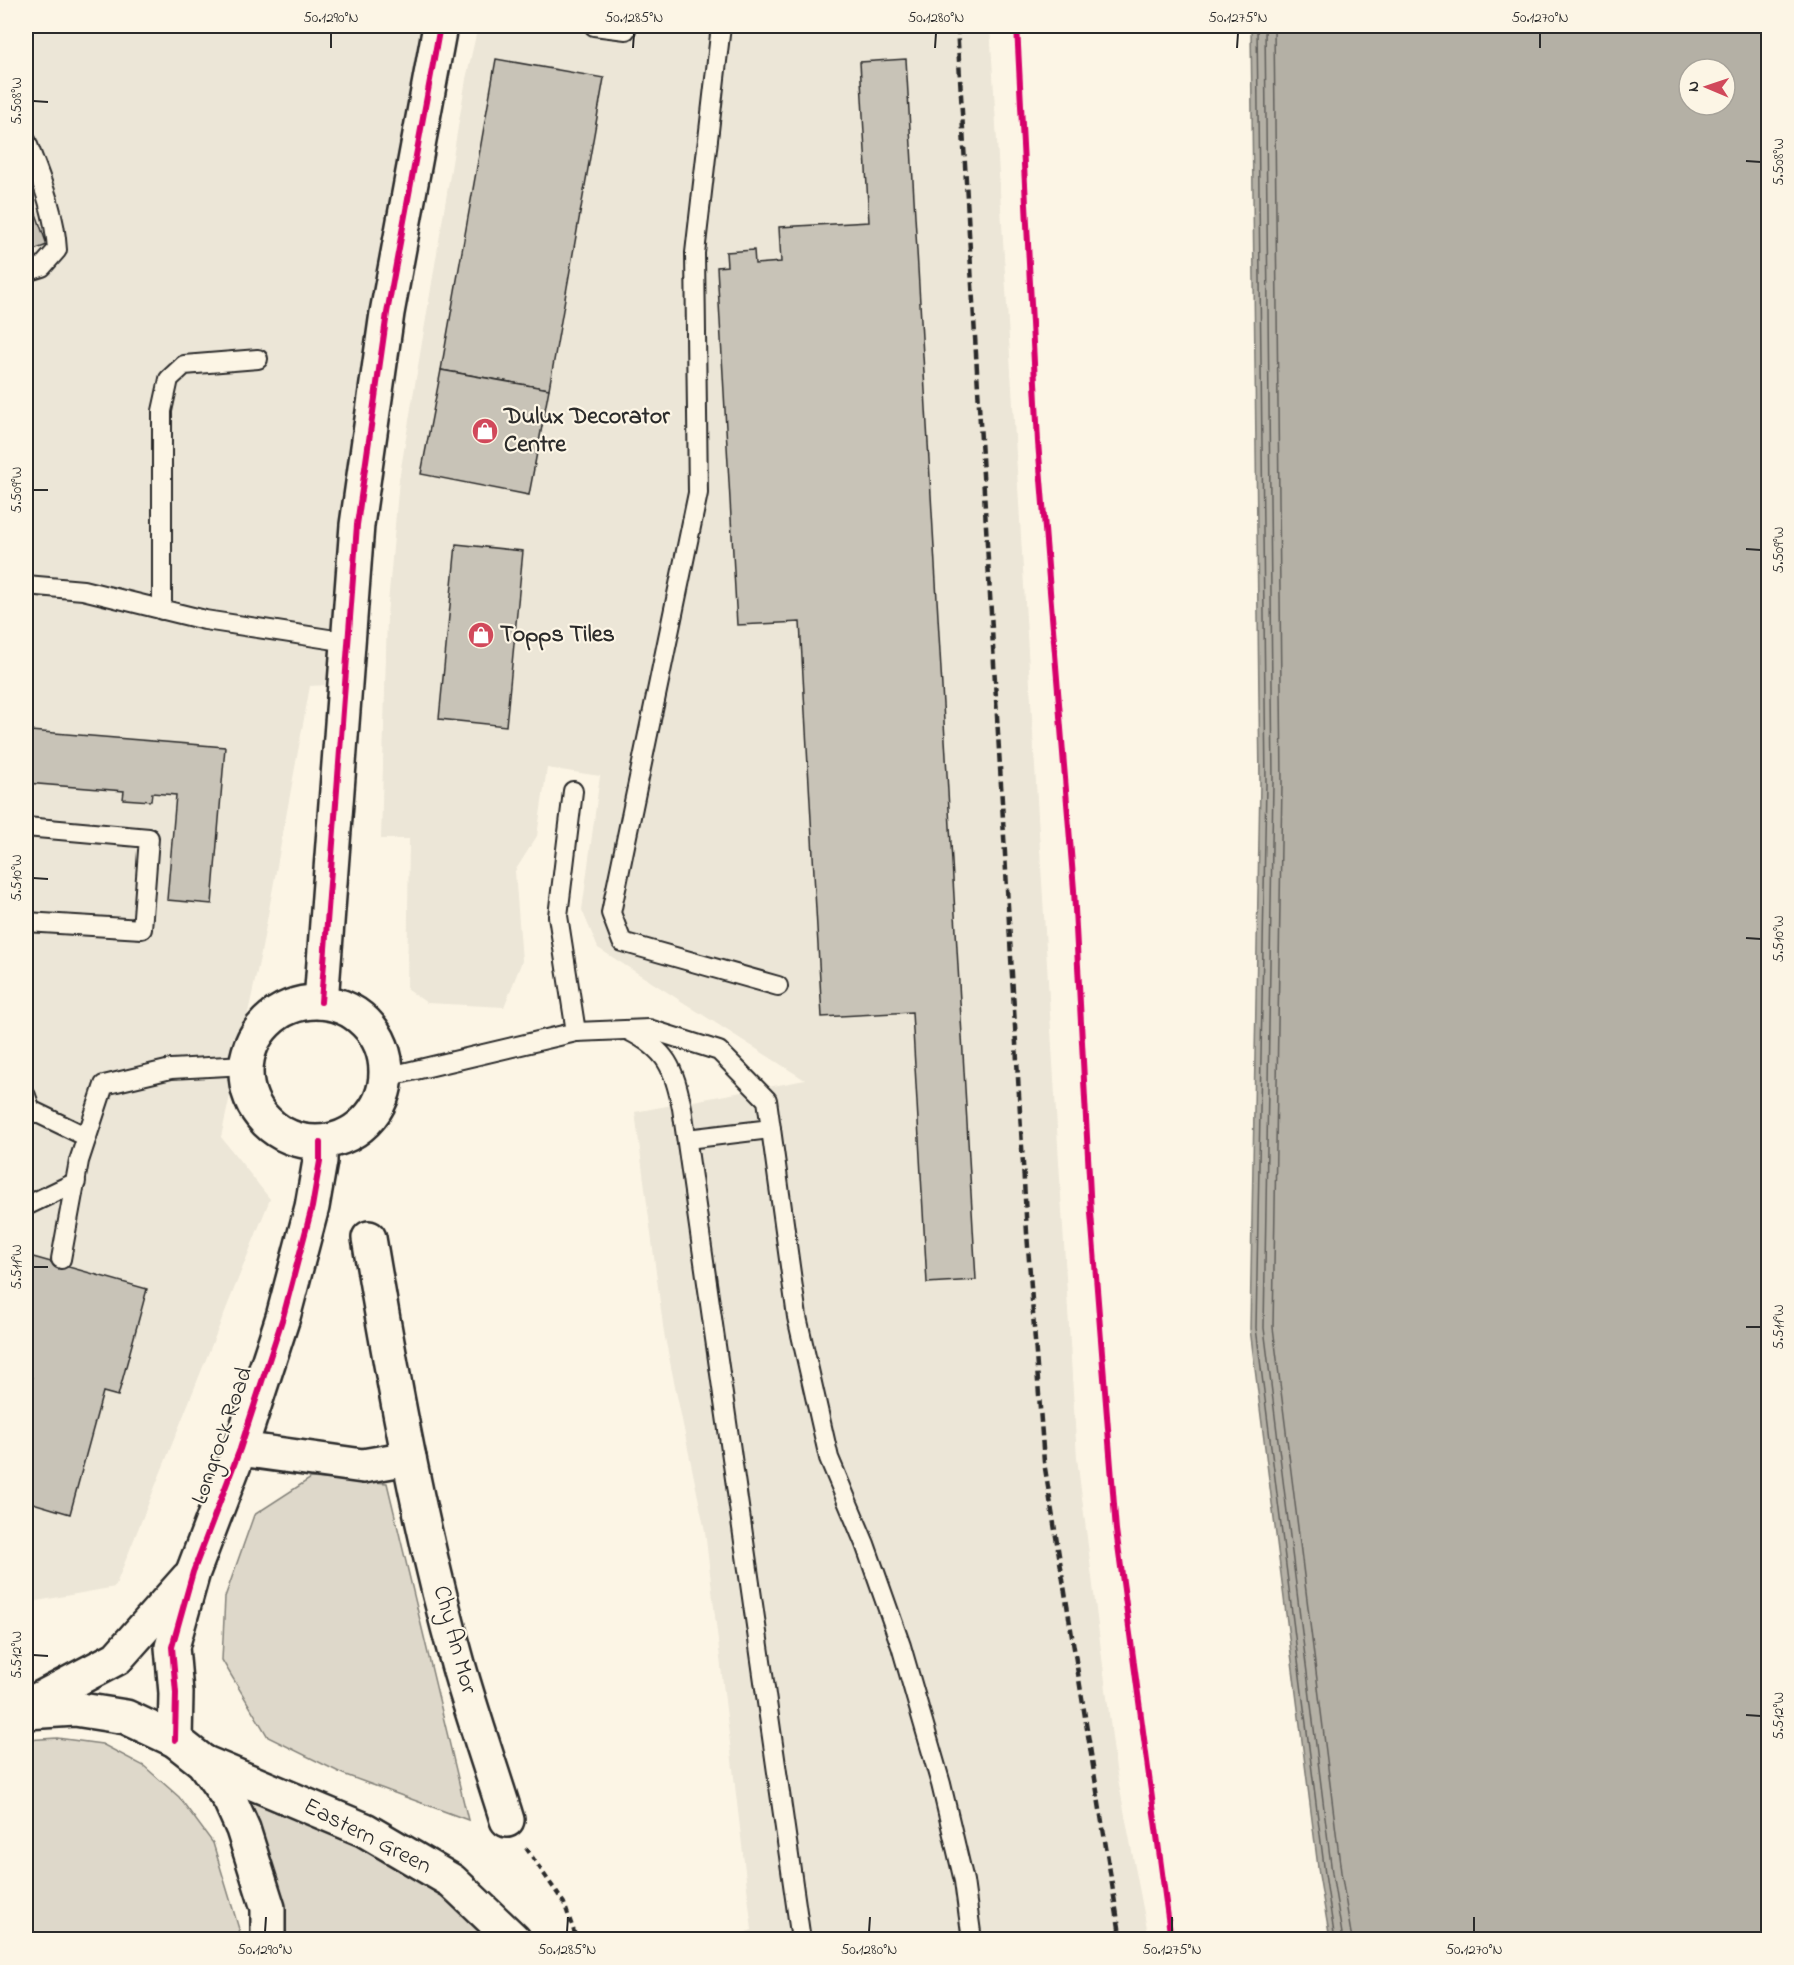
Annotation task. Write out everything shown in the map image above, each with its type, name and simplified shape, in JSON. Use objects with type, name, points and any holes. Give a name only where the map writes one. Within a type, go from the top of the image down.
[{"type":"main road","points":[[321,1002],[357,525],[387,313],[440,26]]},
{"type":"main road","points":[[321,1002],[342,1007],[361,1018],[376,1035],[384,1055],[386,1077],[376,1109],[352,1133],[320,1143],[296,1140],[274,1130],[257,1112],[247,1089],[246,1065],[251,1044],[263,1026],[279,1012],[299,1004],[321,1002]]},
{"type":"main road","name":"Longrock Road","points":[[175,1740],[176,1693],[172,1647],[193,1572],[240,1449],[283,1317],[309,1218],[320,1161],[320,1143]]},
{"type":"main road","name":"Chy An Mor","points":[[369,1238],[394,1387],[409,1458],[458,1664],[507,1820]]},
{"type":"main road","points":[[240,1449],[363,1466],[409,1458]]},
{"type":"main road","name":"Longrock Road","points":[[26,1706],[117,1658],[193,1572]]},
{"type":"main road","points":[[26,1712],[75,1709],[126,1717],[175,1740],[203,1762],[230,1800],[243,1829],[268,1908],[268,1940]]},
{"type":"main road","name":"Eastern Green","points":[[203,1762],[365,1830],[452,1881],[514,1940]]},
{"type":"lane","points":[[594,26],[627,30]]},
{"type":"lane","points":[[721,26],[695,253],[698,493],[611,913],[622,942],[778,986]]},
{"type":"lane","points":[[26,140],[49,199],[56,226],[57,250],[42,267],[26,272]]},
{"type":"lane","points":[[162,610],[162,411],[170,379],[184,365],[258,359]]},
{"type":"lane","points":[[26,585],[83,590],[205,620],[348,642]]},
{"type":"lane","points":[[573,791],[558,916],[576,1032]]},
{"type":"lane","points":[[26,827],[149,838],[142,929],[26,922]]},
{"type":"lane","points":[[386,1077],[576,1032],[649,1029],[719,1051],[767,1100],[797,1317],[829,1458],[865,1544],[901,1646],[948,1810],[964,1881],[972,1940]]},
{"type":"lane","points":[[628,1030],[647,1040],[664,1055],[676,1076],[687,1139],[801,1940]]},
{"type":"lane","points":[[61,1259],[87,1137],[104,1085],[171,1069],[246,1065]]},
{"type":"lane","points":[[26,1096],[31,1110],[87,1137]]},
{"type":"lane","points":[[687,1139],[771,1129]]},
{"type":"lane","points":[[26,1206],[76,1182]]},
{"type":"path","points":[[507,1820],[564,1903],[577,1940]]},
{"type":"shaded area","points":[[26,26],[444,26],[343,684],[310,686],[261,953],[221,1137],[270,1199],[115,1587],[26,1603]]},
{"type":"shaded area","points":[[478,26],[990,26],[1077,1458],[1116,1769],[1149,1939],[726,1939],[752,1930],[705,1531],[664,1333],[635,1112],[805,1080],[598,948],[582,910],[600,776],[547,768],[537,836],[515,871],[522,961],[504,1007],[427,1003],[407,989],[409,839],[381,839],[387,615],[399,480],[466,79]]},
{"type":"shaded area","points":[[311,1478],[387,1483],[468,1820],[343,1774],[268,1737],[222,1660],[225,1597],[254,1515]]},
{"type":"shaded area","points":[[57,1738],[102,1744],[144,1766],[179,1797],[213,1843],[242,1939],[26,1939],[26,1740]]},
{"type":"shaded area","points":[[203,1762],[365,1830],[512,1939],[268,1939]]},
{"type":"water","points":[[1251,26],[1768,26],[1768,1939],[1330,1939],[1319,1875],[1250,1329],[1260,783]]},
{"type":"building","points":[[496,59],[604,78],[549,389],[441,370]]},
{"type":"building","points":[[906,59],[976,1280],[927,1283],[912,1012],[822,1017],[800,622],[737,625],[717,267],[727,266],[726,252],[754,250],[755,264],[781,262],[779,227],[869,222],[860,62]]},
{"type":"building","points":[[26,185],[47,245],[26,253]]},
{"type":"building","name":"Dulux Decorator Centre","points":[[441,370],[549,389],[529,495],[421,474]]},
{"type":"building","name":"Topps Tiles","points":[[456,544],[523,551],[506,726],[439,719]]},
{"type":"building","points":[[30,731],[225,747],[212,904],[167,900],[176,795],[152,793],[151,801],[123,799],[124,791],[26,783]]},
{"type":"building","points":[[26,1255],[147,1289],[118,1396],[103,1392],[70,1514],[26,1501],[26,1404],[32,1378],[26,1376]]},
{"type":"railway","points":[[957,26],[1027,1233],[1044,1462],[1121,1940]]},
{"type":"cycle path","points":[[321,1002],[357,525],[387,313],[440,26]]},
{"type":"cycle path","points":[[1017,26],[1038,442],[1074,890],[1091,1213],[1116,1530],[1171,1940]]},
{"type":"cycle path","points":[[175,1740],[176,1693],[172,1647],[193,1572],[240,1449],[283,1317],[312,1207],[320,1161],[320,1143]]},
{"type":"place","name":"Dulux Decorator Centre","points":[[485,431]]},
{"type":"place","name":"Topps Tiles","points":[[481,635]]}]
